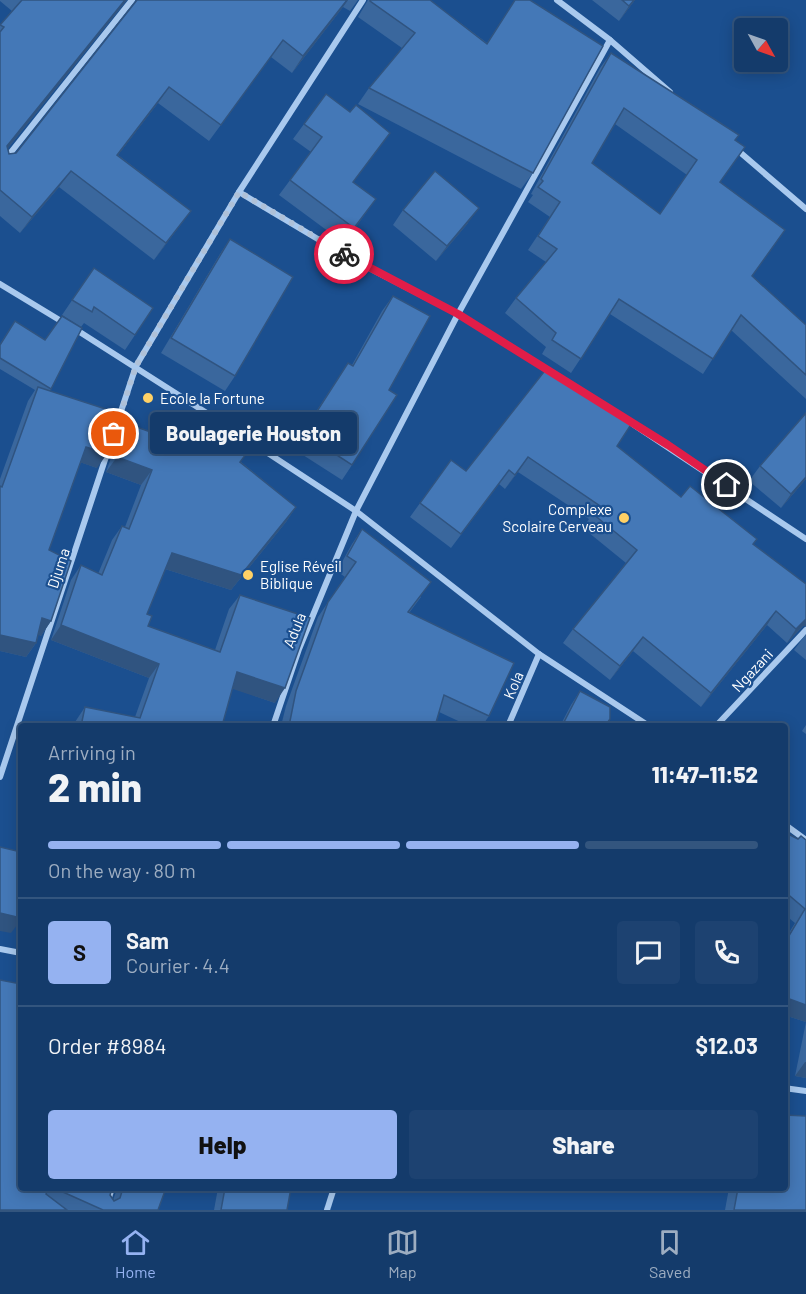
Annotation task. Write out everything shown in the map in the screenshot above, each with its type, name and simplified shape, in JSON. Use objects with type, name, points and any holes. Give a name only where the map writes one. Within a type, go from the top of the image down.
[{"type":"street","points":[[0,166],[132,0]]},
{"type":"street","name":"Djuma","points":[[0,777],[136,366],[239,192],[363,0]]},
{"type":"street","points":[[557,0],[610,40],[672,94]]},
{"type":"street","name":"Adula","points":[[274,723],[300,649],[356,511],[458,314],[610,40]]},
{"type":"street","points":[[726,140],[806,209]]},
{"type":"street","points":[[239,192],[348,257],[458,314],[558,376]]},
{"type":"street","points":[[0,284],[136,366],[356,511],[539,654],[644,723]]},
{"type":"street","points":[[598,401],[668,445],[806,539]]},
{"type":"street","name":"Ngazani","points":[[719,723],[806,630]]},
{"type":"street","name":"Kola","points":[[509,723],[539,654]]},
{"type":"street","points":[[788,827],[806,840]]},
{"type":"street","points":[[0,949],[18,952]]},
{"type":"street","points":[[788,1089],[806,1091]]},
{"type":"street","points":[[105,1210],[111,1191]]},
{"type":"street","points":[[327,1210],[333,1191]]},
{"type":"building","points":[[22,0],[125,0],[7,146],[9,154],[16,153],[137,0],[347,0],[303,56],[283,40],[221,125],[169,87],[117,155],[191,211],[166,243],[71,171],[32,217],[0,190],[0,32],[4,27],[0,25]]},
{"type":"building","points":[[370,0],[430,0],[487,44],[515,0],[530,0],[603,46],[533,173],[369,88],[415,33]]},
{"type":"building","points":[[622,0],[634,0],[629,6]]},
{"type":"building","points":[[611,53],[739,135],[735,140],[745,147],[720,182],[785,230],[752,276],[806,325],[806,375],[741,315],[713,359],[619,299],[581,359],[552,340],[556,333],[516,298],[557,249],[538,236],[560,202],[538,187],[543,181],[541,179]],"holes":[[[624,108],[697,160],[660,214],[592,163]]]},
{"type":"building","points":[[326,94],[350,112],[356,105],[390,133],[353,182],[376,199],[354,228],[290,180],[322,137],[304,124]]},
{"type":"building","points":[[435,171],[479,208],[447,246],[403,210]]},
{"type":"building","points":[[230,239],[293,277],[235,376],[171,338]]},
{"type":"building","points":[[94,268],[153,308],[135,335],[94,307],[92,312],[72,300]]},
{"type":"building","points":[[393,296],[430,316],[389,390],[397,395],[352,465],[303,433],[348,363],[353,366]]},
{"type":"building","points":[[62,316],[82,328],[51,389],[0,358],[0,345],[15,321],[45,340]]},
{"type":"building","points":[[547,368],[632,423],[617,446],[681,497],[690,486],[757,539],[753,544],[806,584],[806,619],[796,629],[776,611],[711,693],[643,637],[620,666],[573,629],[637,550],[593,514],[600,506],[528,457],[515,475],[509,470],[461,534],[420,503],[451,460],[466,471]]},
{"type":"building","points":[[38,387],[118,413],[107,454],[86,447],[49,550],[71,561],[51,621],[42,618],[36,643],[0,635],[0,486],[2,487]]},
{"type":"building","points":[[209,413],[252,446],[240,462],[296,507],[241,575],[172,553],[147,614],[152,616],[148,626],[220,652],[240,595],[310,618],[285,688],[237,672],[223,723],[82,723],[85,707],[140,718],[159,664],[61,625],[81,565],[102,575],[122,526],[129,529],[152,470],[117,457],[128,424],[185,444]]},
{"type":"building","points":[[806,413],[806,477],[791,494],[760,466]]},
{"type":"building","points":[[362,529],[431,582],[408,612],[514,663],[489,716],[444,695],[436,723],[290,723],[296,691],[328,602],[356,562],[347,556]]},
{"type":"building","points":[[580,691],[610,707],[610,719],[607,723],[564,723]]},
{"type":"building","points":[[788,834],[798,839],[801,836],[806,840],[806,1005],[788,998],[788,937],[805,909],[788,894]]},
{"type":"building","points":[[0,847],[18,851],[18,917],[0,913]]},
{"type":"building","points":[[0,980],[18,983],[18,1191],[48,1191],[46,1194],[67,1210],[0,1210]]},
{"type":"building","points":[[788,1115],[806,1116],[806,1210],[734,1210],[737,1191],[788,1191]]},
{"type":"building","points":[[61,1191],[111,1191],[110,1195],[114,1201],[120,1198],[122,1191],[165,1191],[158,1210],[103,1210]]},
{"type":"building","points":[[224,1191],[290,1191],[287,1210],[221,1210]]},
{"type":"way so far","points":[[114,434],[136,366],[239,192],[344,254]]},
{"type":"place","name":"Ecole la Fortune","points":[[148,398]]},
{"type":"place","name":"Boulagerie Houston","points":[[114,434]]},
{"type":"place","name":"Complexe Scolaire Cerveau","points":[[624,518]]},
{"type":"place","name":"Eglise Réveil Biblique","points":[[248,575]]},
{"type":"route","points":[[344,254],[458,314],[668,445],[727,485]]}]
